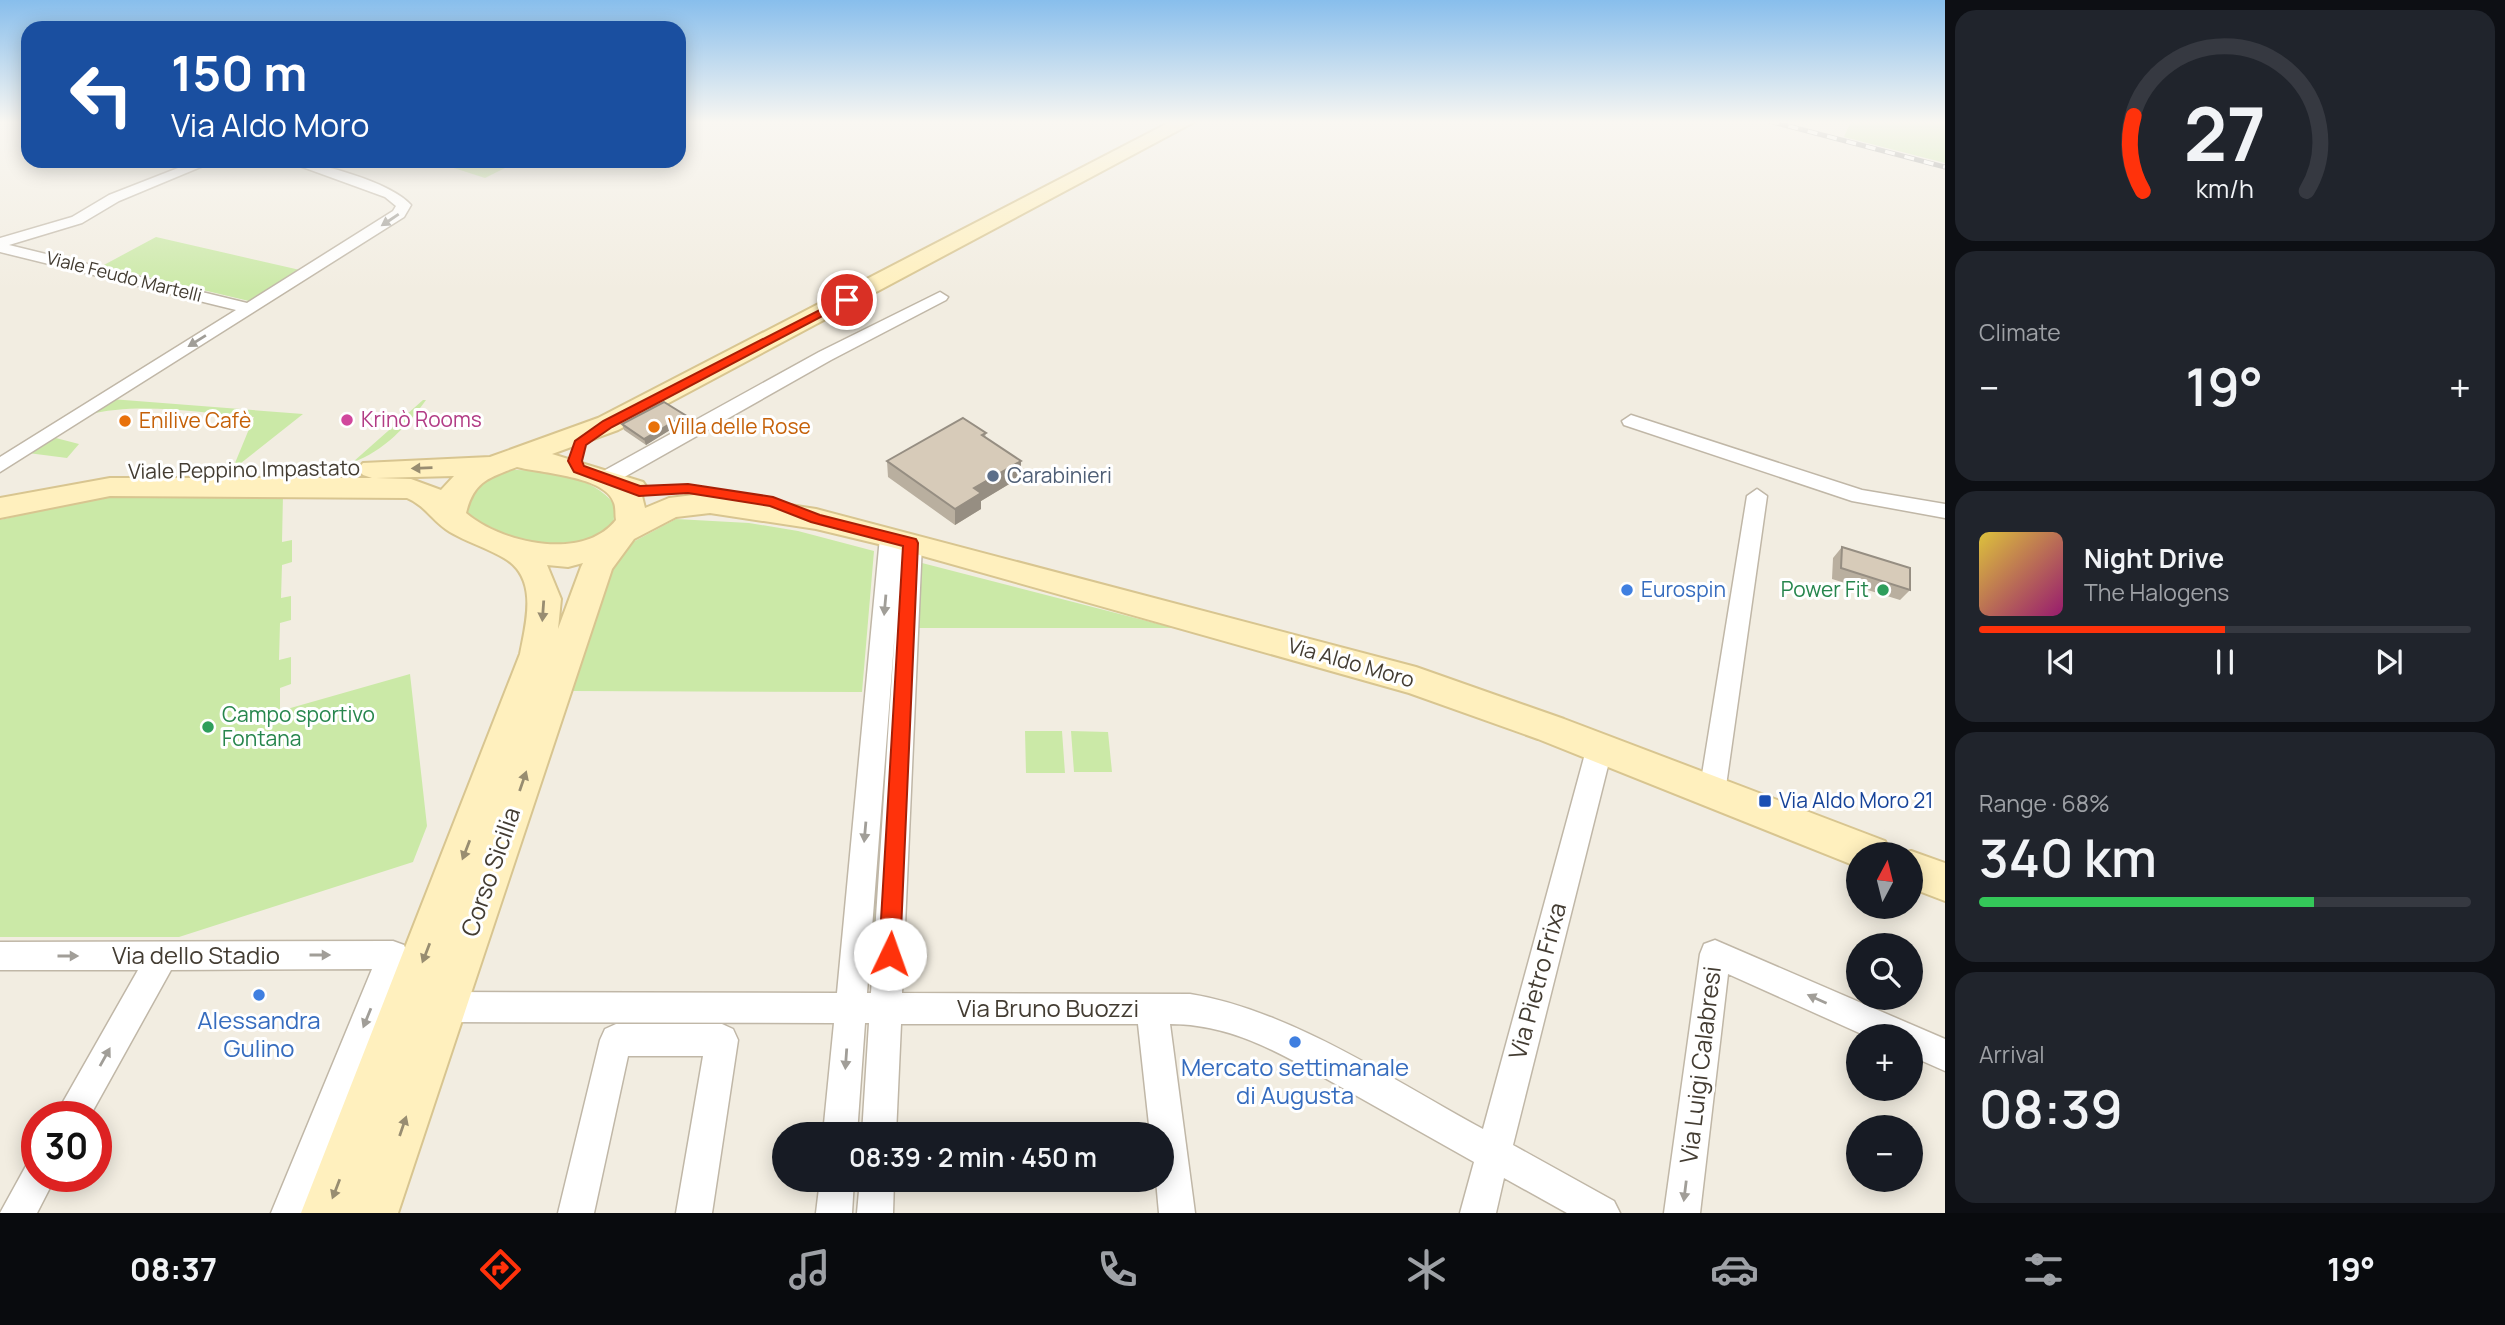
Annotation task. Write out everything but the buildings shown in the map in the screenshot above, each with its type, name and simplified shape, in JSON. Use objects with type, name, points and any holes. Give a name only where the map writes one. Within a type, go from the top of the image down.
[{"type":"main road","points":[[623,533],[632,510],[629,499],[575,461],[579,443],[608,424],[1080,178]]},
{"type":"main road","points":[[451,512],[456,491],[500,463],[608,424]]},
{"type":"main road","name":"Viale Peppino Impastato","points":[[0,486],[32,485],[124,471],[542,461],[639,491],[688,489],[773,502],[816,519]]},
{"type":"main road","name":"Viale Peppino Impastato","points":[[0,508],[110,487],[411,489],[432,497],[469,530],[519,552]]},
{"type":"main road","points":[[519,552],[568,556],[586,552],[669,508],[689,503],[710,503],[816,519]]},
{"type":"main road","name":"Via Aldo Moro","points":[[816,519],[1416,681],[1846,844]]},
{"type":"main road","name":"Corso Sicilia","points":[[372,1213],[597,567],[623,533]]},
{"type":"main road","name":"Corso Sicilia","points":[[327,1213],[537,654],[544,589],[540,574],[519,552]]},
{"type":"main road","points":[[1923,874],[1945,882]]},
{"type":"street","points":[[0,243],[161,178]]},
{"type":"street","points":[[0,243],[38,229],[77,220],[114,198],[166,178]]},
{"type":"street","points":[[0,466],[399,214],[404,205],[390,194],[342,178]]},
{"type":"street","name":"Viale Feudo Martelli","points":[[0,243],[248,308]]},
{"type":"street","points":[[599,477],[940,297]]},
{"type":"street","points":[[1631,421],[1835,489],[1945,511]]},
{"type":"street","points":[[1712,793],[1757,496]]},
{"type":"street","points":[[880,1122],[887,1008],[901,540]]},
{"type":"street","points":[[841,1122],[850,1009],[901,540]]},
{"type":"street","name":"Via Pietro Frixa","points":[[1478,1213],[1600,750]]},
{"type":"street","name":"Via Luigi Calabresi","points":[[1682,1213],[1715,954],[1875,1024]]},
{"type":"street","name":"Via dello Stadio","points":[[0,956],[393,955],[343,1078]]},
{"type":"street","points":[[80,1101],[162,956]]},
{"type":"street","name":"Via Bruno Buozzi","points":[[444,1007],[1190,1009],[1226,1015],[1274,1033],[1602,1213]]},
{"type":"street","points":[[1152,1009],[1177,1213]]},
{"type":"street","points":[[576,1213],[615,1040],[722,1040],[694,1213]]},
{"type":"street","points":[[1923,1045],[1945,1055]]},
{"type":"street","points":[[343,1078],[356,1135]]},
{"type":"street","points":[[289,1213],[343,1078]]},
{"type":"street","points":[[18,1213],[30,1192]]},
{"type":"street","points":[[834,1213],[836,1192]]},
{"type":"street","points":[[875,1213],[876,1192]]},
{"type":"green space","points":[[156,237],[300,270],[249,301],[102,266]]},
{"type":"green space","points":[[111,399],[303,414],[241,463],[235,463],[254,417],[149,408],[86,415]]},
{"type":"green space","points":[[426,400],[411,419],[385,445],[353,462]]},
{"type":"green space","points":[[52,437],[79,444],[67,458],[28,453]]},
{"type":"green space","points":[[510,470],[567,476],[594,487],[615,505],[613,528],[583,545],[527,544],[471,518],[466,509],[469,492],[495,474]]},
{"type":"green space","name":"Campo sportivo Fontana","points":[[112,494],[283,495],[282,542],[292,540],[292,562],[282,565],[281,598],[291,596],[291,620],[280,623],[279,660],[291,657],[291,684],[280,688],[280,711],[410,674],[427,826],[413,862],[179,937],[0,937],[0,520]]},
{"type":"green space","points":[[676,519],[749,523],[798,531],[874,551],[862,692],[571,691],[614,566],[633,542]]},
{"type":"green space","points":[[899,558],[876,959],[873,961],[868,959]]},
{"type":"green space","points":[[922,563],[1174,628],[919,628]]},
{"type":"green space","points":[[1025,731],[1062,731],[1065,773],[1026,773]]},
{"type":"green space","points":[[1071,731],[1108,732],[1112,772],[1074,772]]},
{"type":"place","name":"Krinò Rooms","points":[[347,420]]},
{"type":"place","name":"Enilive Cafè","points":[[125,421]]},
{"type":"place","name":"Villa delle Rose","points":[[654,427]]},
{"type":"place","name":"Carabinieri","points":[[993,476]]},
{"type":"place","name":"Eurospin","points":[[1627,590]]},
{"type":"place","name":"Power Fit","points":[[1883,590]]},
{"type":"place","name":"Campo sportivo Fontana","points":[[208,727]]},
{"type":"place","name":"Via Aldo Moro 21","points":[[1765,801]]},
{"type":"place","name":"Alessandra Gulino","points":[[259,995]]},
{"type":"place","name":"Mercato settimanale di Augusta","points":[[1295,1042]]},
{"type":"route","points":[[847,300],[608,424],[579,443],[575,461],[579,469],[639,491],[688,489],[773,502],[816,519],[911,543],[890,954]]}]
